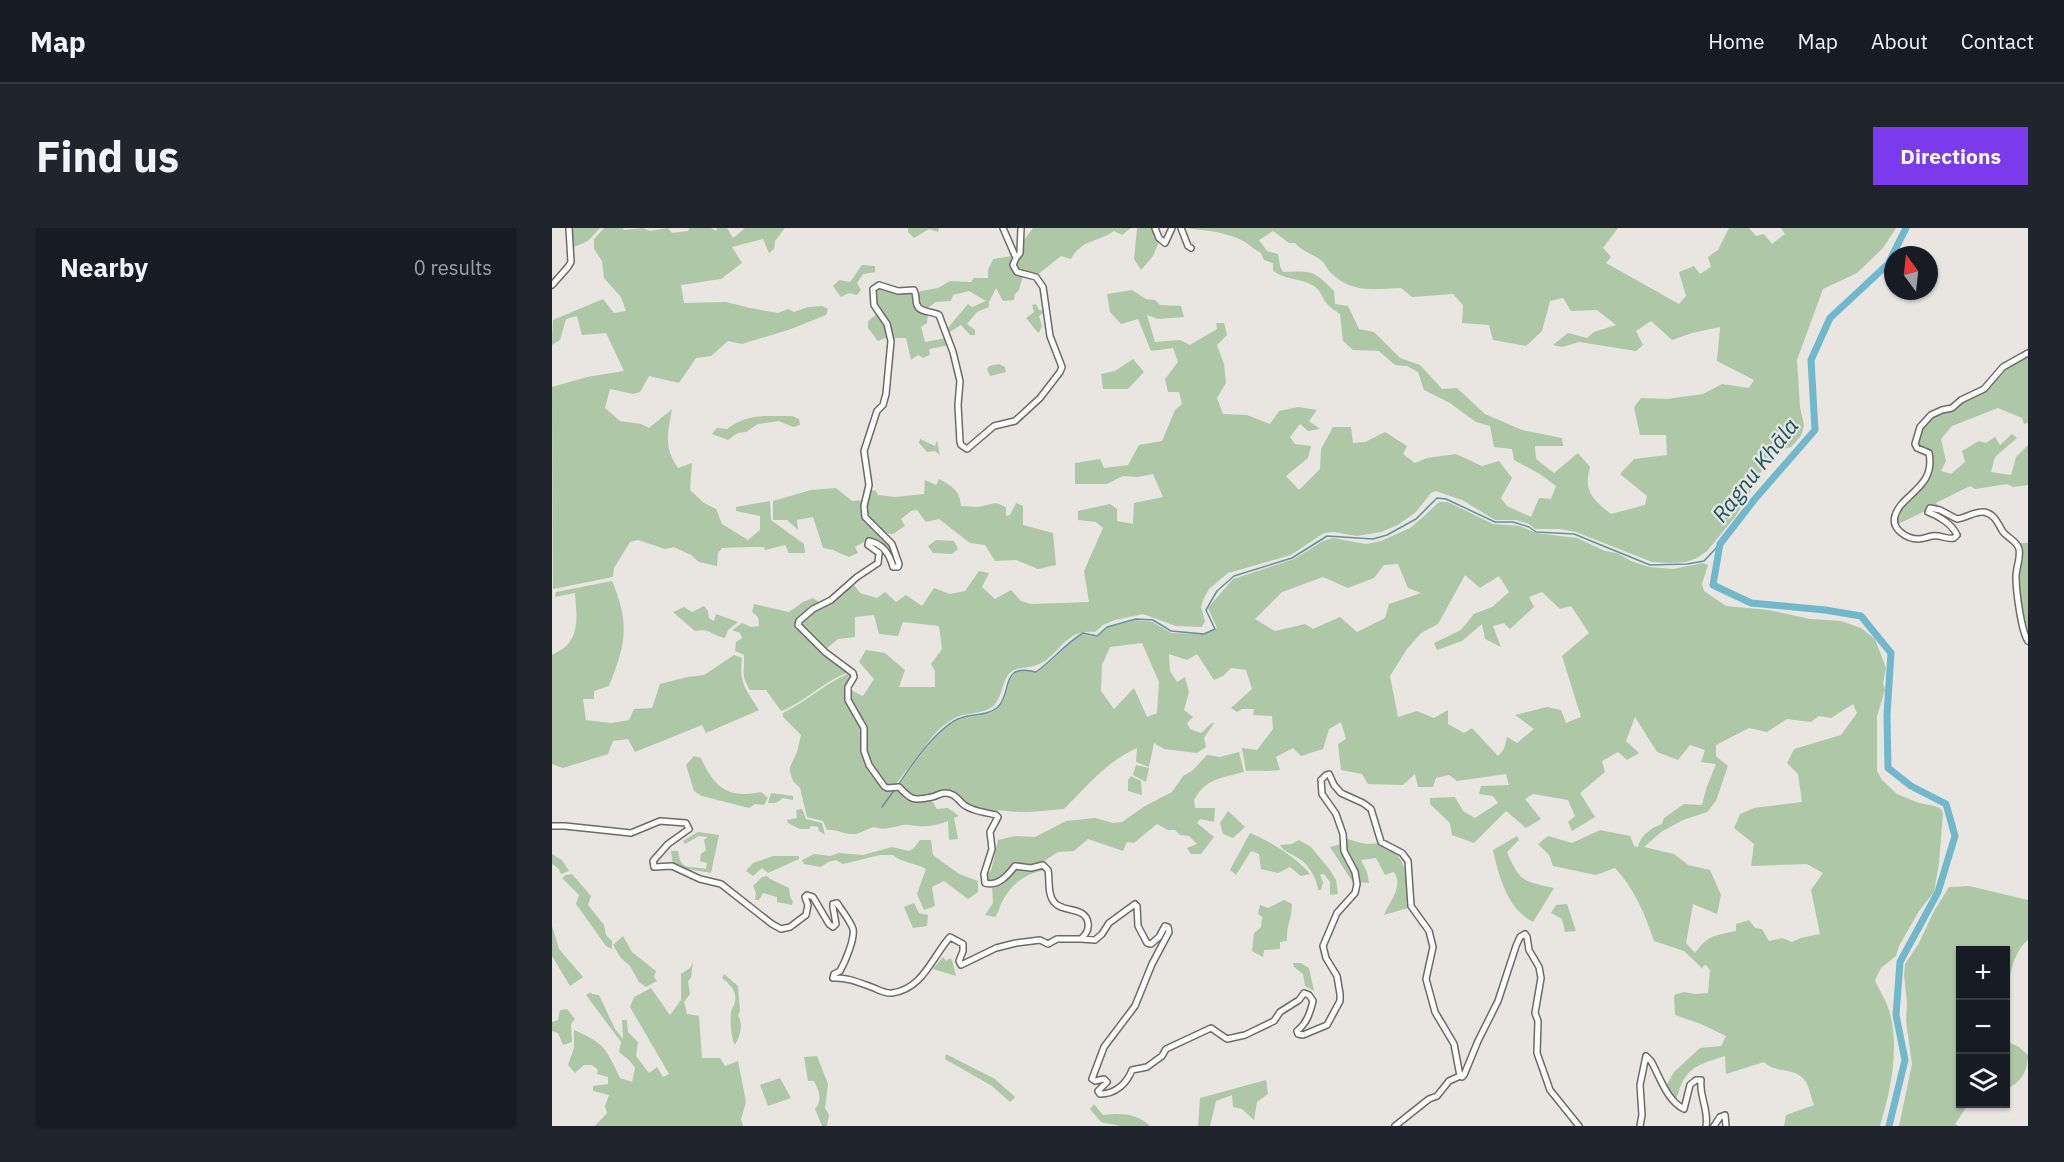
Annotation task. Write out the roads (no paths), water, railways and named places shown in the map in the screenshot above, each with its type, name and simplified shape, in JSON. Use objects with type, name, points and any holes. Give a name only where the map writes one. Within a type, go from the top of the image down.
[{"type":"street","points":[[552,285],[571,262],[569,228]]},
{"type":"street","points":[[1004,228],[1016,258]]},
{"type":"street","points":[[1022,228],[1020,253],[1013,266],[1017,272],[1036,277],[1043,288],[1050,336],[1062,362],[1062,367],[1040,398],[1015,421],[994,426],[968,448],[961,446],[958,405],[960,381],[953,352],[939,315],[921,311],[918,308],[914,290],[898,291],[879,285],[873,290],[874,304],[887,324],[891,340],[886,394],[883,405],[877,411],[864,452],[869,484],[864,511],[865,517],[894,547],[899,564],[898,567],[893,567],[886,551],[869,541],[868,545],[879,553],[879,563],[857,577],[831,600],[813,609],[799,621],[798,625],[825,652],[853,673],[854,677],[848,687],[848,700],[864,728],[864,751],[869,765],[884,786],[887,788],[900,787],[906,797],[912,799],[948,793],[956,796],[973,810],[996,815],[997,820],[990,832],[992,849],[984,874],[985,883],[998,882],[1015,866],[1031,868],[1043,865],[1048,870],[1053,901],[1087,918],[1088,928],[1080,939]]},
{"type":"street","points":[[1155,228],[1159,238],[1165,243],[1172,228]]},
{"type":"street","points":[[1181,228],[1191,248]]},
{"type":"street","points":[[2028,353],[2003,367],[1983,389],[1961,400],[1952,408],[1936,412],[1920,428],[1915,444],[1917,448],[1929,453],[1928,469],[1923,484],[1896,513],[1894,522],[1899,531],[1910,538],[1938,536],[1948,540],[1957,535],[1956,531],[1928,512],[1930,508],[1935,508],[1957,519],[1978,513],[1988,513],[1992,516],[2019,549],[2017,587],[2024,633],[2028,641]]},
{"type":"street","points":[[552,826],[631,833],[660,821],[686,823],[689,829],[668,844],[653,861],[654,867],[672,866],[700,879],[721,884],[781,930],[790,927],[806,915],[808,905],[805,897],[807,896],[813,897],[830,926],[833,927],[836,924],[833,907],[835,902],[837,903],[851,925],[853,933],[843,965],[833,978],[850,980],[891,993],[906,990],[919,979],[950,937],[963,944],[959,961],[961,965],[996,948],[1026,940],[1040,940],[1048,944],[1057,939],[1095,940],[1109,923],[1135,904],[1138,926],[1147,943],[1151,944],[1159,938],[1165,926],[1168,929],[1168,936],[1157,954],[1135,1006],[1120,1023],[1101,1053],[1092,1079],[1095,1081],[1104,1079],[1107,1082],[1098,1091],[1100,1094],[1106,1094],[1128,1081],[1132,1070],[1147,1067],[1162,1056],[1167,1048],[1182,1040],[1210,1028],[1227,1039],[1245,1035],[1274,1021],[1281,1012],[1299,1000],[1304,993],[1309,995],[1313,1001],[1304,1024],[1297,1030],[1298,1034],[1303,1035],[1324,1027],[1338,1006],[1340,994],[1336,973],[1326,958],[1323,946],[1336,914],[1355,893],[1357,884],[1355,872],[1344,851],[1343,834],[1339,821],[1332,806],[1320,790],[1321,780],[1329,774],[1341,793],[1371,809],[1381,842],[1401,853],[1408,861],[1411,906],[1429,931],[1433,946],[1426,979],[1437,1017],[1454,1044],[1460,1076]]},
{"type":"street","points":[[1395,1126],[1437,1096],[1449,1081],[1464,1075],[1478,1041],[1491,1018],[1516,946],[1520,937],[1525,934],[1529,950],[1539,967],[1540,978],[1535,1013],[1538,1021],[1537,1053],[1550,1090],[1580,1126]]},
{"type":"street","points":[[1640,1126],[1642,1114],[1640,1085],[1646,1056],[1674,1102],[1681,1108],[1684,1109],[1690,1084],[1701,1080],[1700,1089],[1706,1126]]},
{"type":"street","points":[[1714,1126],[1720,1117],[1725,1115],[1726,1126]]},
{"type":"waterway","name":"Ragnu Khāla","points":[[1889,1126],[1905,1060],[1896,1015],[1900,962],[1938,892],[1955,836],[1946,804],[1911,786],[1888,768],[1887,715],[1891,653],[1861,616],[1751,603],[1713,585],[1720,544],[1754,500],[1815,430],[1811,360],[1830,318],[1888,264],[1906,228]]},
{"type":"waterway","points":[[898,785],[941,731],[958,719],[994,710],[1002,701],[1012,675],[1024,670],[1036,672],[1083,633],[1097,636],[1107,627],[1136,619],[1153,620],[1171,631],[1204,634],[1215,629],[1206,610],[1217,591],[1234,576],[1292,558],[1327,536],[1373,539],[1387,535],[1416,519],[1437,498],[1446,499],[1495,522],[1513,522],[1536,532],[1574,534],[1650,565],[1704,561],[1720,544]]},
{"type":"waterway","points":[[882,807],[895,789]]}]
